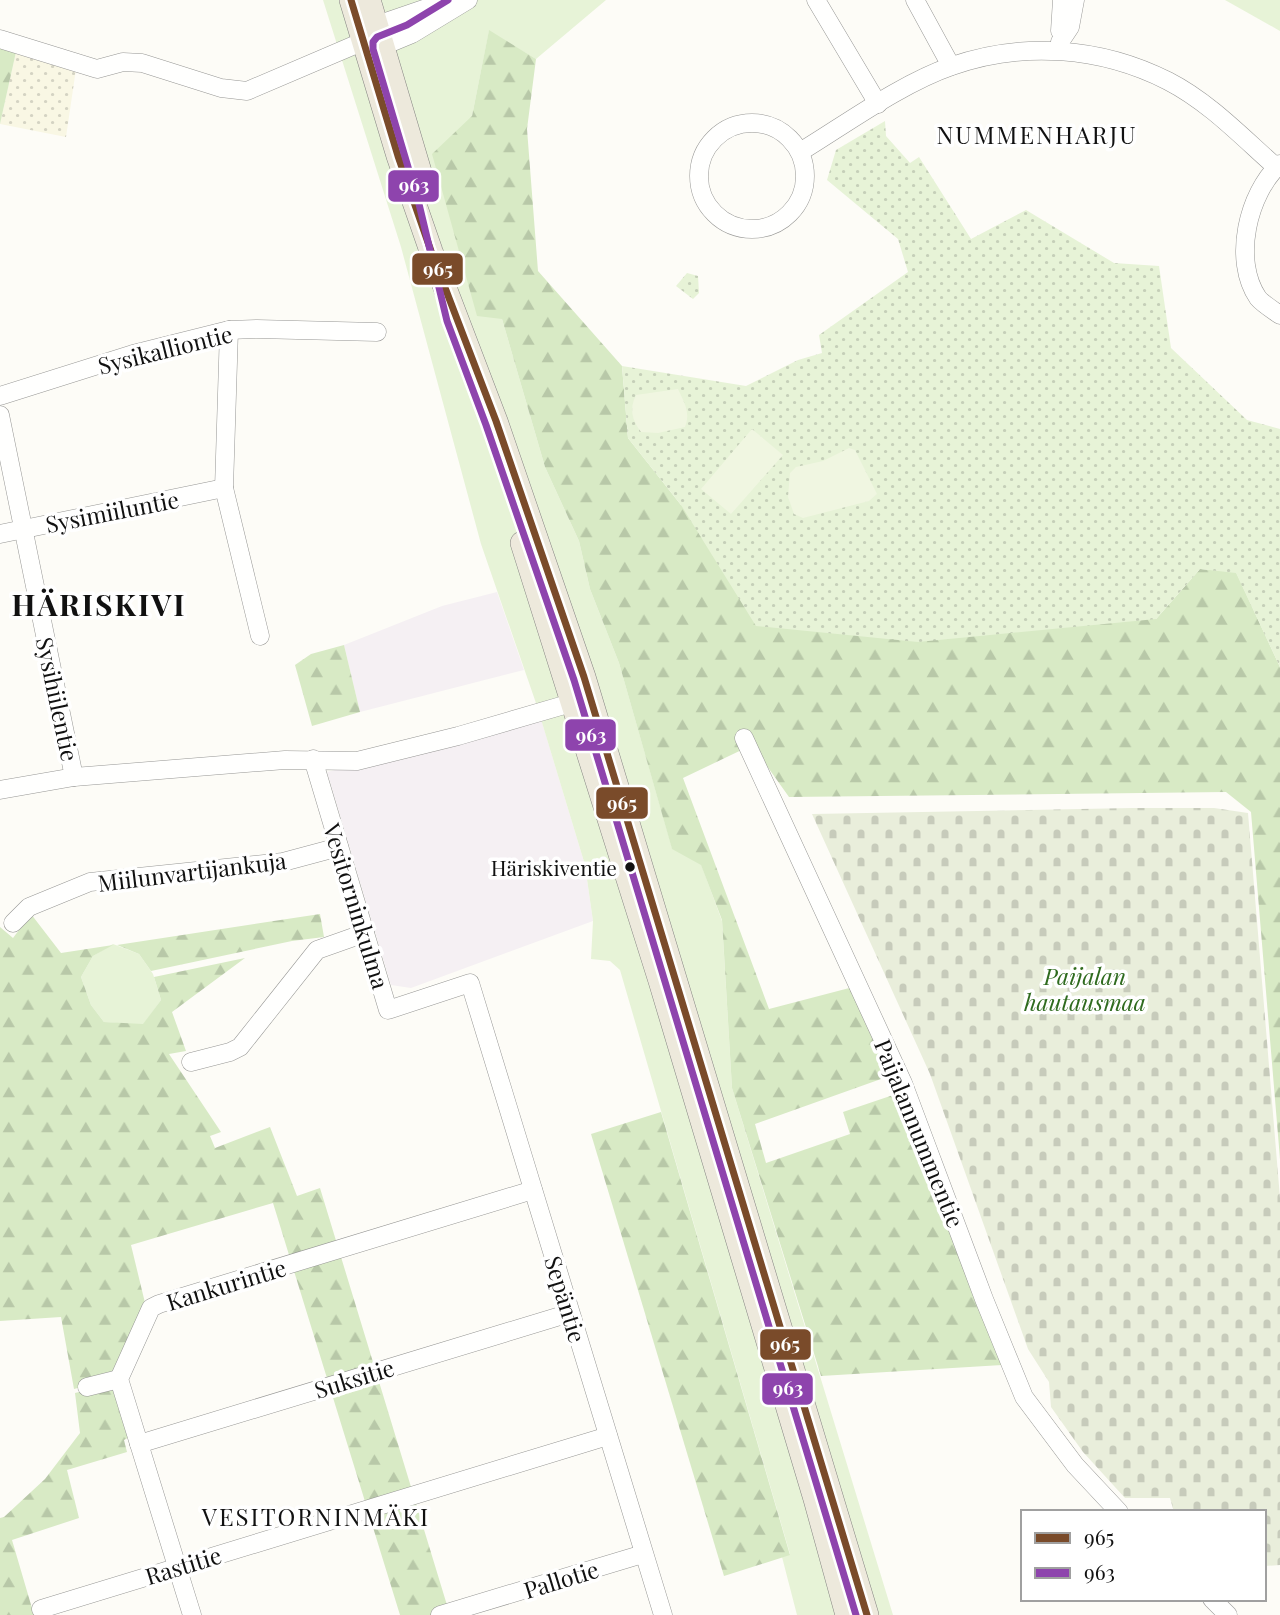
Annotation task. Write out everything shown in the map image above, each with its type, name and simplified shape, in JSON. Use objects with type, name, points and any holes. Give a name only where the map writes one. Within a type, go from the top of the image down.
[{"type":"main road","points":[[351,0],[374,38]]},
{"type":"main road","points":[[369,0],[398,156],[461,327],[487,425],[581,701],[642,866],[867,1615]]},
{"type":"main road","points":[[581,701],[656,969],[815,1499],[847,1615]]},
{"type":"street","points":[[0,39],[97,69],[123,62],[142,63],[220,88],[247,91],[374,38],[450,0]]},
{"type":"street","points":[[374,38],[412,34],[468,0]]},
{"type":"street","points":[[816,0],[878,104]]},
{"type":"street","points":[[915,0],[947,59]]},
{"type":"street","points":[[929,0],[947,59]]},
{"type":"street","points":[[1059,46],[1062,0]]},
{"type":"street","points":[[1059,46],[1070,27],[1075,0]]},
{"type":"street","points":[[800,152],[947,59],[1059,46],[1128,64],[1169,82],[1212,111],[1278,165],[1255,200],[1247,233],[1246,260],[1250,280],[1259,299],[1280,314]]},
{"type":"street","points":[[749,122],[769,125],[789,137],[800,152],[805,172],[803,193],[792,211],[777,223],[754,229],[742,228],[720,218],[707,205],[699,183],[701,160],[711,141],[729,127],[749,122]]},
{"type":"street","points":[[229,330],[224,488],[260,636]]},
{"type":"street","name":"Sysikalliontie","points":[[0,396],[133,354],[229,330],[377,332]]},
{"type":"street","name":"Sysihiilentie","points":[[0,415],[74,777]]},
{"type":"street","name":"Sysimiiluntie","points":[[0,534],[224,488]]},
{"type":"street","points":[[0,790],[74,777],[313,759],[357,761],[581,701]]},
{"type":"street","name":"Paijalannummentie","points":[[744,738],[903,1083],[984,1300],[1024,1397],[1075,1465],[1117,1510]]},
{"type":"street","name":"Vesitorninkulma","points":[[313,759],[388,1010],[470,983]]},
{"type":"street","name":"Miilunvartijankuja","points":[[13,923],[29,907],[90,882],[283,862],[339,847]]},
{"type":"street","points":[[191,1062],[240,1047],[317,950],[365,933]]},
{"type":"street","name":"Sepäntie","points":[[470,983],[663,1615]]},
{"type":"street","name":"Kankurintie","points":[[119,1379],[151,1308],[159,1304],[533,1190]]},
{"type":"street","name":"Suksitie","points":[[139,1444],[570,1312]]},
{"type":"street","points":[[87,1387],[119,1379],[192,1615]]},
{"type":"street","name":"Rastitie","points":[[41,1609],[608,1436]]},
{"type":"street","name":"Pallotie","points":[[440,1615],[643,1554]]},
{"type":"street","points":[[1214,1601],[1228,1615]]},
{"type":"shaded area","points":[[16,52],[76,69],[66,137],[0,124]]},
{"type":"shaded area","points":[[497,592],[524,670],[360,712],[344,645],[442,606]]},
{"type":"shaded area","points":[[541,719],[585,865],[593,921],[411,988],[391,985],[327,772]]},
{"type":"green space","points":[[323,0],[606,0],[536,59],[489,31],[472,116],[502,319],[545,467],[579,541],[590,589],[619,663],[672,848],[701,864],[722,921],[732,1088],[893,1615],[797,1615],[782,1557],[790,1554],[620,970],[610,961],[591,959],[593,921],[585,865],[537,706],[481,544],[401,247]]},
{"type":"green space","points":[[1225,0],[1280,0],[1280,31]]},
{"type":"green space","points":[[489,30],[536,59],[527,129],[538,271],[622,366],[628,438],[681,505],[1156,619],[1200,569],[1236,572],[1280,667],[1280,1159],[1251,812],[1226,792],[789,797],[752,745],[683,778],[769,1009],[857,986],[895,1074],[755,1124],[766,1163],[850,1134],[843,1112],[902,1092],[1002,1365],[821,1376],[732,1088],[722,920],[701,865],[672,849],[619,663],[590,589],[579,541],[545,467],[502,319],[477,316],[432,154],[472,116]]},
{"type":"green space","points":[[0,46],[16,52],[0,124]]},
{"type":"green space","points":[[885,121],[886,136],[910,163],[919,157],[971,239],[1026,210],[1114,263],[1159,266],[1171,348],[1247,420],[1280,429],[1280,667],[1236,573],[1200,569],[1156,619],[918,642],[756,626],[681,505],[628,438],[622,366],[746,386],[798,360],[822,353],[819,335],[908,272],[898,239],[827,180],[836,150]]},
{"type":"green space","points":[[687,273],[698,276],[699,293],[693,299],[676,286]]},
{"type":"green space","points":[[678,389],[687,412],[685,427],[658,433],[641,432],[632,414],[636,395]]},
{"type":"green space","points":[[752,429],[783,455],[731,514],[701,489]]},
{"type":"green space","points":[[849,448],[855,450],[877,494],[869,501],[803,518],[794,514],[788,497],[790,473],[796,467],[823,461]]},
{"type":"green space","points":[[344,645],[360,712],[312,726],[295,665],[311,654]]},
{"type":"green space","name":"Paijalan hautausmaa","points":[[1132,808],[1214,808],[1248,813],[1280,1198],[1280,1565],[1266,1566],[1266,1510],[1173,1510],[1170,1498],[1125,1498],[1083,1452],[1051,1407],[1049,1382],[1028,1349],[930,1074],[812,814]]},
{"type":"green space","points":[[31,914],[61,953],[113,945],[93,956],[81,977],[91,1005],[104,1022],[143,1024],[161,1000],[154,977],[245,958],[172,1012],[186,1051],[169,1054],[221,1132],[210,1136],[215,1148],[270,1127],[297,1196],[320,1188],[450,1615],[400,1615],[273,1203],[131,1245],[146,1307],[115,1378],[74,1389],[61,1317],[0,1321],[0,927],[13,938]]},
{"type":"green space","points":[[320,914],[324,937],[292,941],[151,971],[139,954],[117,945]]},
{"type":"green space","points":[[113,944],[139,954],[153,974],[161,1000],[143,1025],[104,1022],[91,1005],[81,977],[93,956]]},
{"type":"green space","points":[[661,1112],[790,1555],[724,1576],[591,1134]]},
{"type":"green space","points":[[116,1383],[131,1436],[124,1440],[127,1452],[67,1470],[79,1518],[12,1540],[34,1615],[0,1615],[0,1518],[45,1479],[80,1433],[75,1393]]},
{"type":"transit line","name":"965","points":[[351,0],[398,156],[496,421],[584,677],[867,1615]]},
{"type":"transit line","name":"963","points":[[448,0],[407,25],[377,37],[373,42],[373,49],[419,204],[447,321],[574,680],[856,1615]]},
{"type":"place","name":"Häriskiventie","points":[[630,867]]},
{"type":"district","name":"NUMMENHARJU","points":[[1037,134]]},
{"type":"district","name":"HÄRISKIVI","points":[[99,604]]},
{"type":"district","name":"VESITORNINMÄKI","points":[[316,1516]]}]
